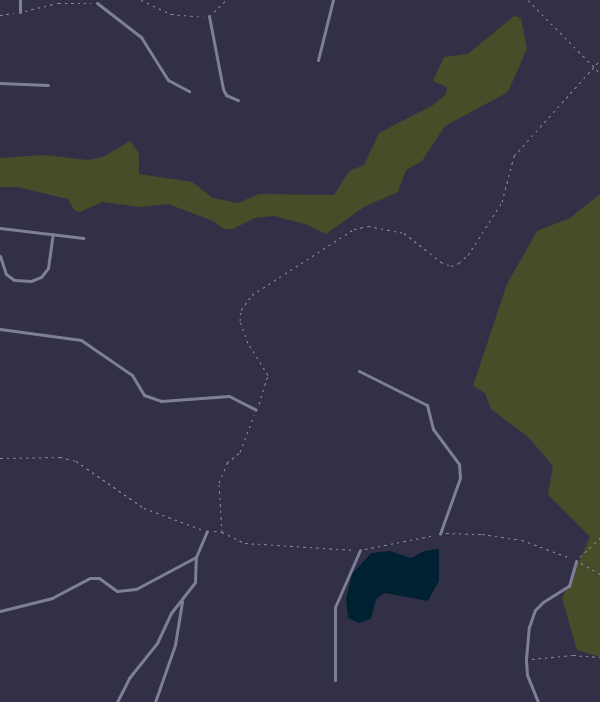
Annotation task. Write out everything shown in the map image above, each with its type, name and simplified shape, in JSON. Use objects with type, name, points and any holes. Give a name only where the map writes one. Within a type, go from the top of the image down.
[{"type":"lane","points":[[20,0],[20,12]]},
{"type":"lane","points":[[318,60],[333,0]]},
{"type":"lane","points":[[98,2],[141,37],[168,80],[189,91]]},
{"type":"lane","points":[[209,16],[223,90],[226,95],[238,100]]},
{"type":"lane","points":[[0,83],[48,85]]},
{"type":"lane","points":[[0,228],[83,238]]},
{"type":"lane","points":[[0,256],[6,274],[14,280],[31,281],[41,277],[48,268],[53,234]]},
{"type":"lane","points":[[0,329],[81,340],[132,376],[144,395],[161,401],[229,396],[256,410]]},
{"type":"lane","points":[[359,372],[427,405],[433,429],[459,464],[460,478],[440,534]]},
{"type":"lane","points":[[117,702],[129,678],[157,642],[171,613],[182,602],[195,582],[196,557],[207,531]]},
{"type":"lane","points":[[335,680],[335,607],[360,550]]},
{"type":"lane","points":[[0,611],[52,598],[90,578],[99,578],[117,591],[136,589],[196,557]]},
{"type":"lane","points":[[538,702],[528,675],[526,659],[529,627],[535,610],[569,586],[576,561]]},
{"type":"lane","points":[[155,702],[174,645],[182,602]]},
{"type":"path","points":[[141,0],[171,14],[196,19],[209,16],[226,0]]},
{"type":"path","points":[[528,0],[600,73]]},
{"type":"path","points":[[0,15],[58,3],[98,2]]},
{"type":"path","points":[[222,532],[219,483],[227,463],[240,452],[268,375],[248,343],[240,321],[241,310],[252,295],[354,229],[368,226],[404,233],[441,262],[452,266],[459,263],[468,255],[502,202],[514,156],[600,60]]},
{"type":"path","points":[[0,458],[60,457],[76,461],[144,508],[207,531],[222,532],[245,543],[360,550],[440,534],[482,534],[522,540],[576,561],[600,574]]},
{"type":"path","points":[[576,561],[600,538]]},
{"type":"path","points":[[526,659],[572,655],[600,656]]},
{"type":"green space","points":[[514,16],[521,18],[527,49],[508,92],[445,126],[422,161],[406,170],[398,192],[364,207],[326,234],[308,225],[274,216],[255,218],[233,229],[224,229],[213,221],[168,204],[140,207],[102,202],[80,212],[74,210],[68,199],[17,187],[0,187],[0,158],[45,155],[87,160],[103,157],[130,141],[139,153],[139,174],[192,182],[213,198],[238,203],[259,194],[334,195],[349,171],[364,165],[379,133],[433,105],[446,94],[447,87],[433,81],[444,57],[468,54]]},
{"type":"green space","points":[[600,194],[600,657],[577,650],[562,598],[590,537],[548,495],[553,466],[528,437],[491,409],[485,393],[473,386],[507,284],[537,231],[570,218]]},
{"type":"water","points":[[439,549],[439,581],[428,601],[385,593],[376,599],[371,619],[359,623],[348,618],[346,599],[352,574],[371,553],[390,551],[411,558],[424,551]]}]
